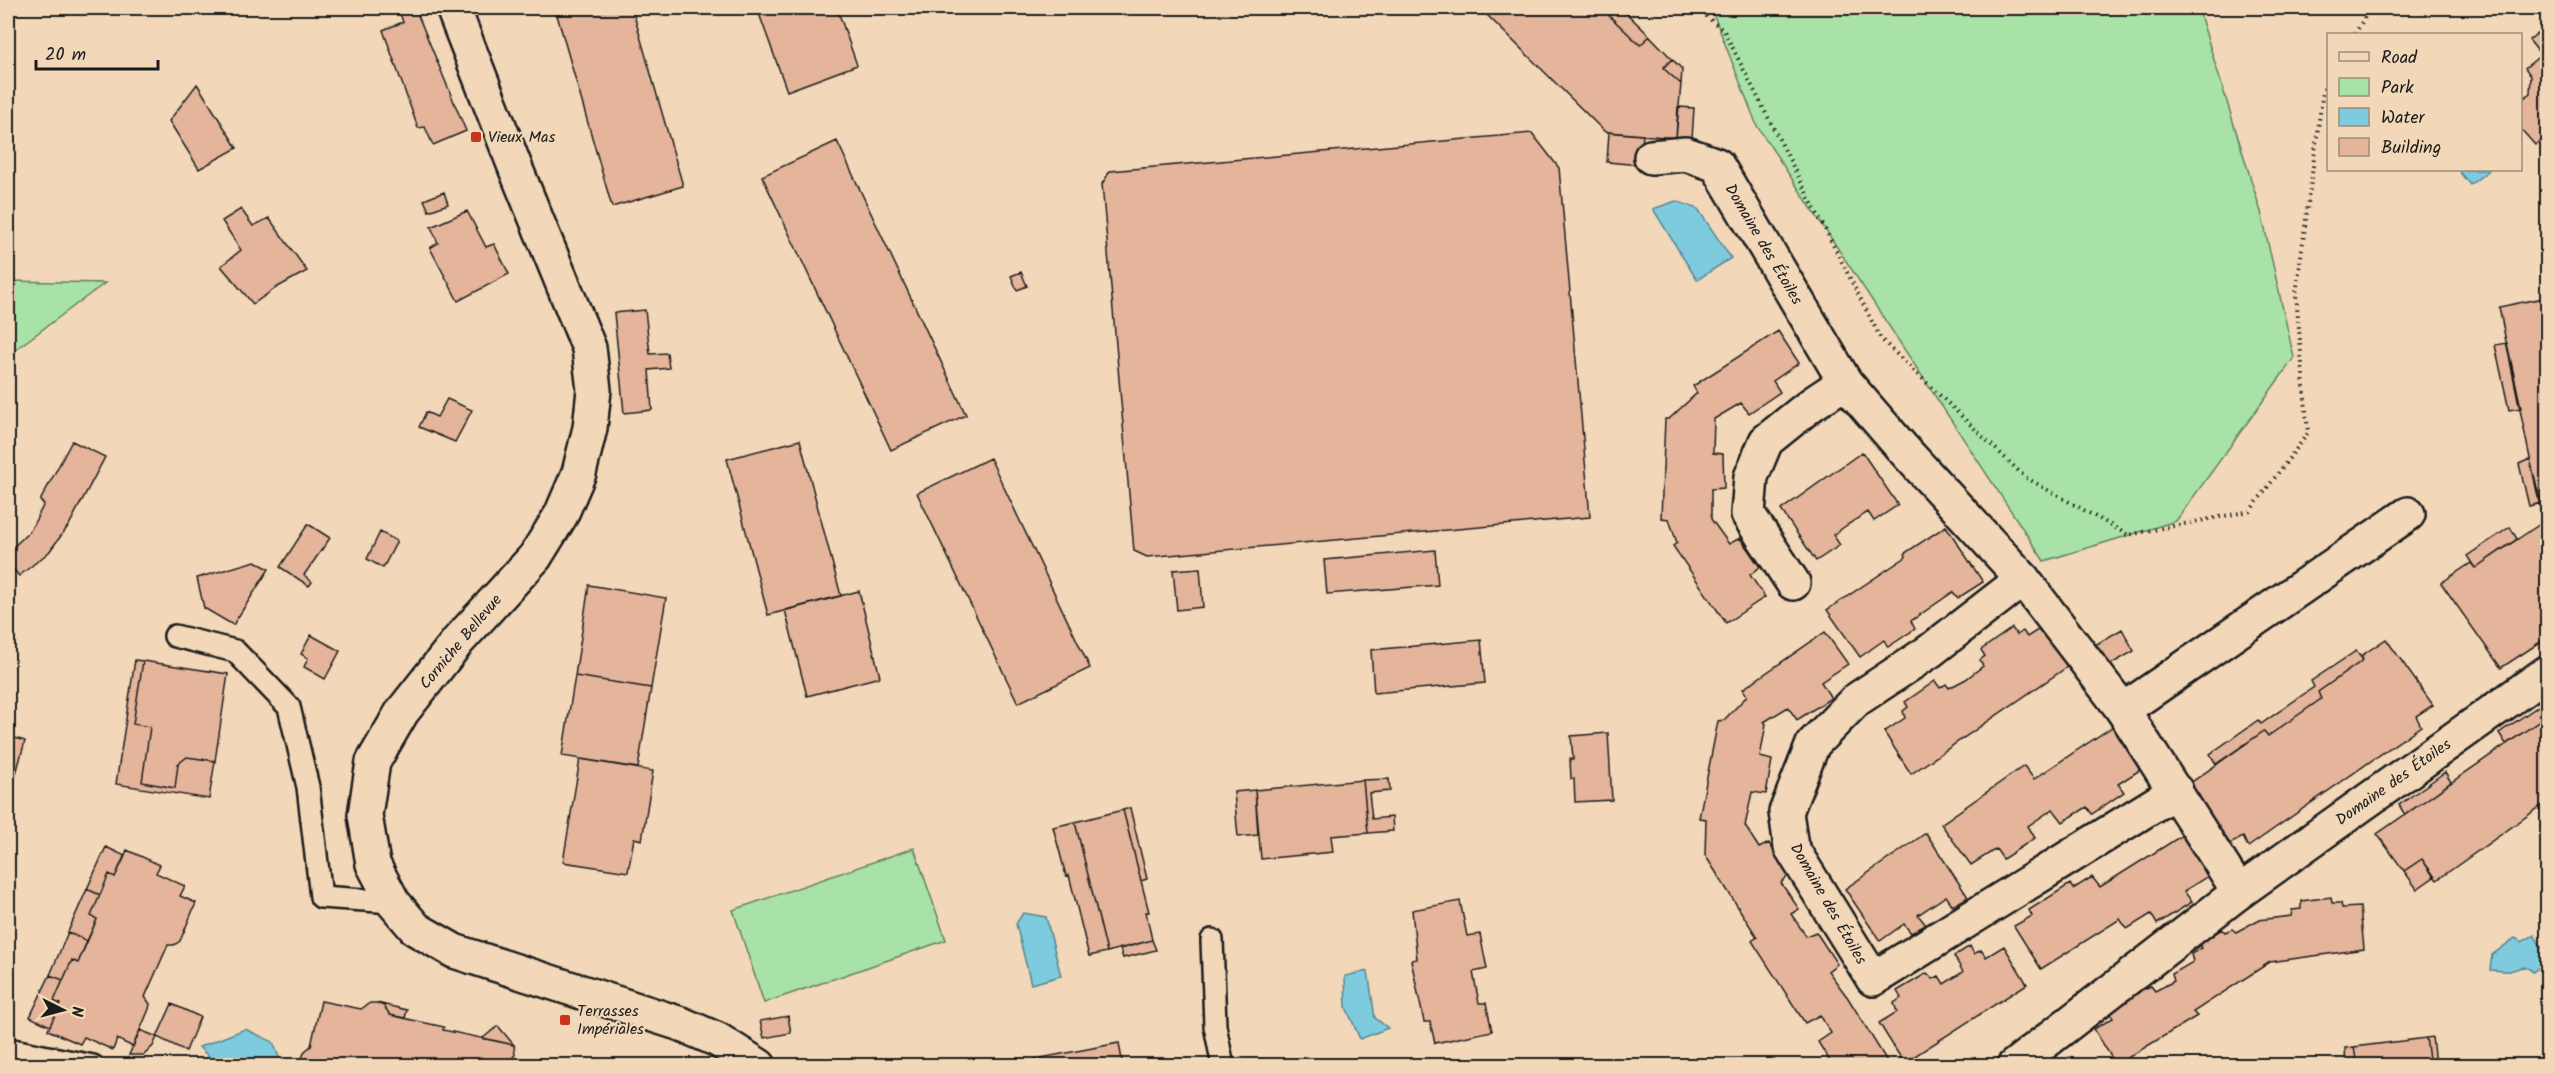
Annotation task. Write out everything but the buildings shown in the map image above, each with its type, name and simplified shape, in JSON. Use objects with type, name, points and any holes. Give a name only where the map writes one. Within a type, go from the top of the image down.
[{"type":"street","name":"Corniche Bellevue","points":[[453,8],[589,348],[594,390],[590,428],[579,472],[561,515],[535,557],[458,641],[402,712],[373,762],[365,814],[373,864],[393,902],[416,929],[454,951],[681,1024],[718,1040],[759,1065]]},
{"type":"street","name":"Domaine des Étoiles","points":[[1651,157],[1686,154],[1717,165],[1845,382],[1903,449],[2023,579],[2123,710],[2239,892]]},
{"type":"street","points":[[1794,583],[1748,514],[1751,477],[1766,441],[1812,404],[1845,382]]},
{"type":"street","points":[[2123,710],[2408,514]]},
{"type":"street","name":"Domaine des Étoiles","points":[[2023,579],[1930,651],[1856,700],[1814,744],[1786,812],[1791,847],[1873,980],[2176,791]]},
{"type":"street","name":"Domaine des Étoiles","points":[[2014,1065],[2239,892],[2547,672]]},
{"type":"lane","points":[[176,636],[235,651],[289,706],[308,787],[321,897],[393,902]]},
{"type":"lane","points":[[1212,940],[1215,1026],[1223,1065]]},
{"type":"lane","points":[[8,1049],[93,1065]]},
{"type":"path","points":[[1697,8],[1724,31],[1881,339],[2025,477],[2128,535],[2250,511],[2308,433],[2296,294],[2323,91],[2327,83]]},
{"type":"path","points":[[2356,33],[2370,8]]},
{"type":"green space","points":[[1711,8],[2198,8],[2261,212],[2294,358],[2176,521],[2044,561],[1757,126]]},
{"type":"green space","points":[[8,281],[105,283],[8,355]]},
{"type":"green space","points":[[914,848],[946,940],[764,1003],[733,910]]},
{"type":"water","points":[[2459,171],[2488,171],[2470,185]]},
{"type":"water","points":[[1676,201],[1698,209],[1731,258],[1697,280],[1653,209]]},
{"type":"water","points":[[1023,913],[1046,917],[1061,976],[1031,984],[1016,924]]},
{"type":"water","points":[[2534,935],[2546,953],[2543,964],[2533,972],[2525,967],[2508,971],[2490,970],[2492,955],[2515,938],[2522,942]]},
{"type":"water","points":[[1368,971],[1375,1018],[1388,1028],[1360,1039],[1346,1007],[1345,976]]},
{"type":"water","points":[[245,1029],[273,1042],[282,1065],[217,1065],[199,1047]]},
{"type":"place","name":"Vieux Mas","points":[[476,137]]},
{"type":"place","name":"Terrasses Impériales","points":[[565,1020]]}]
